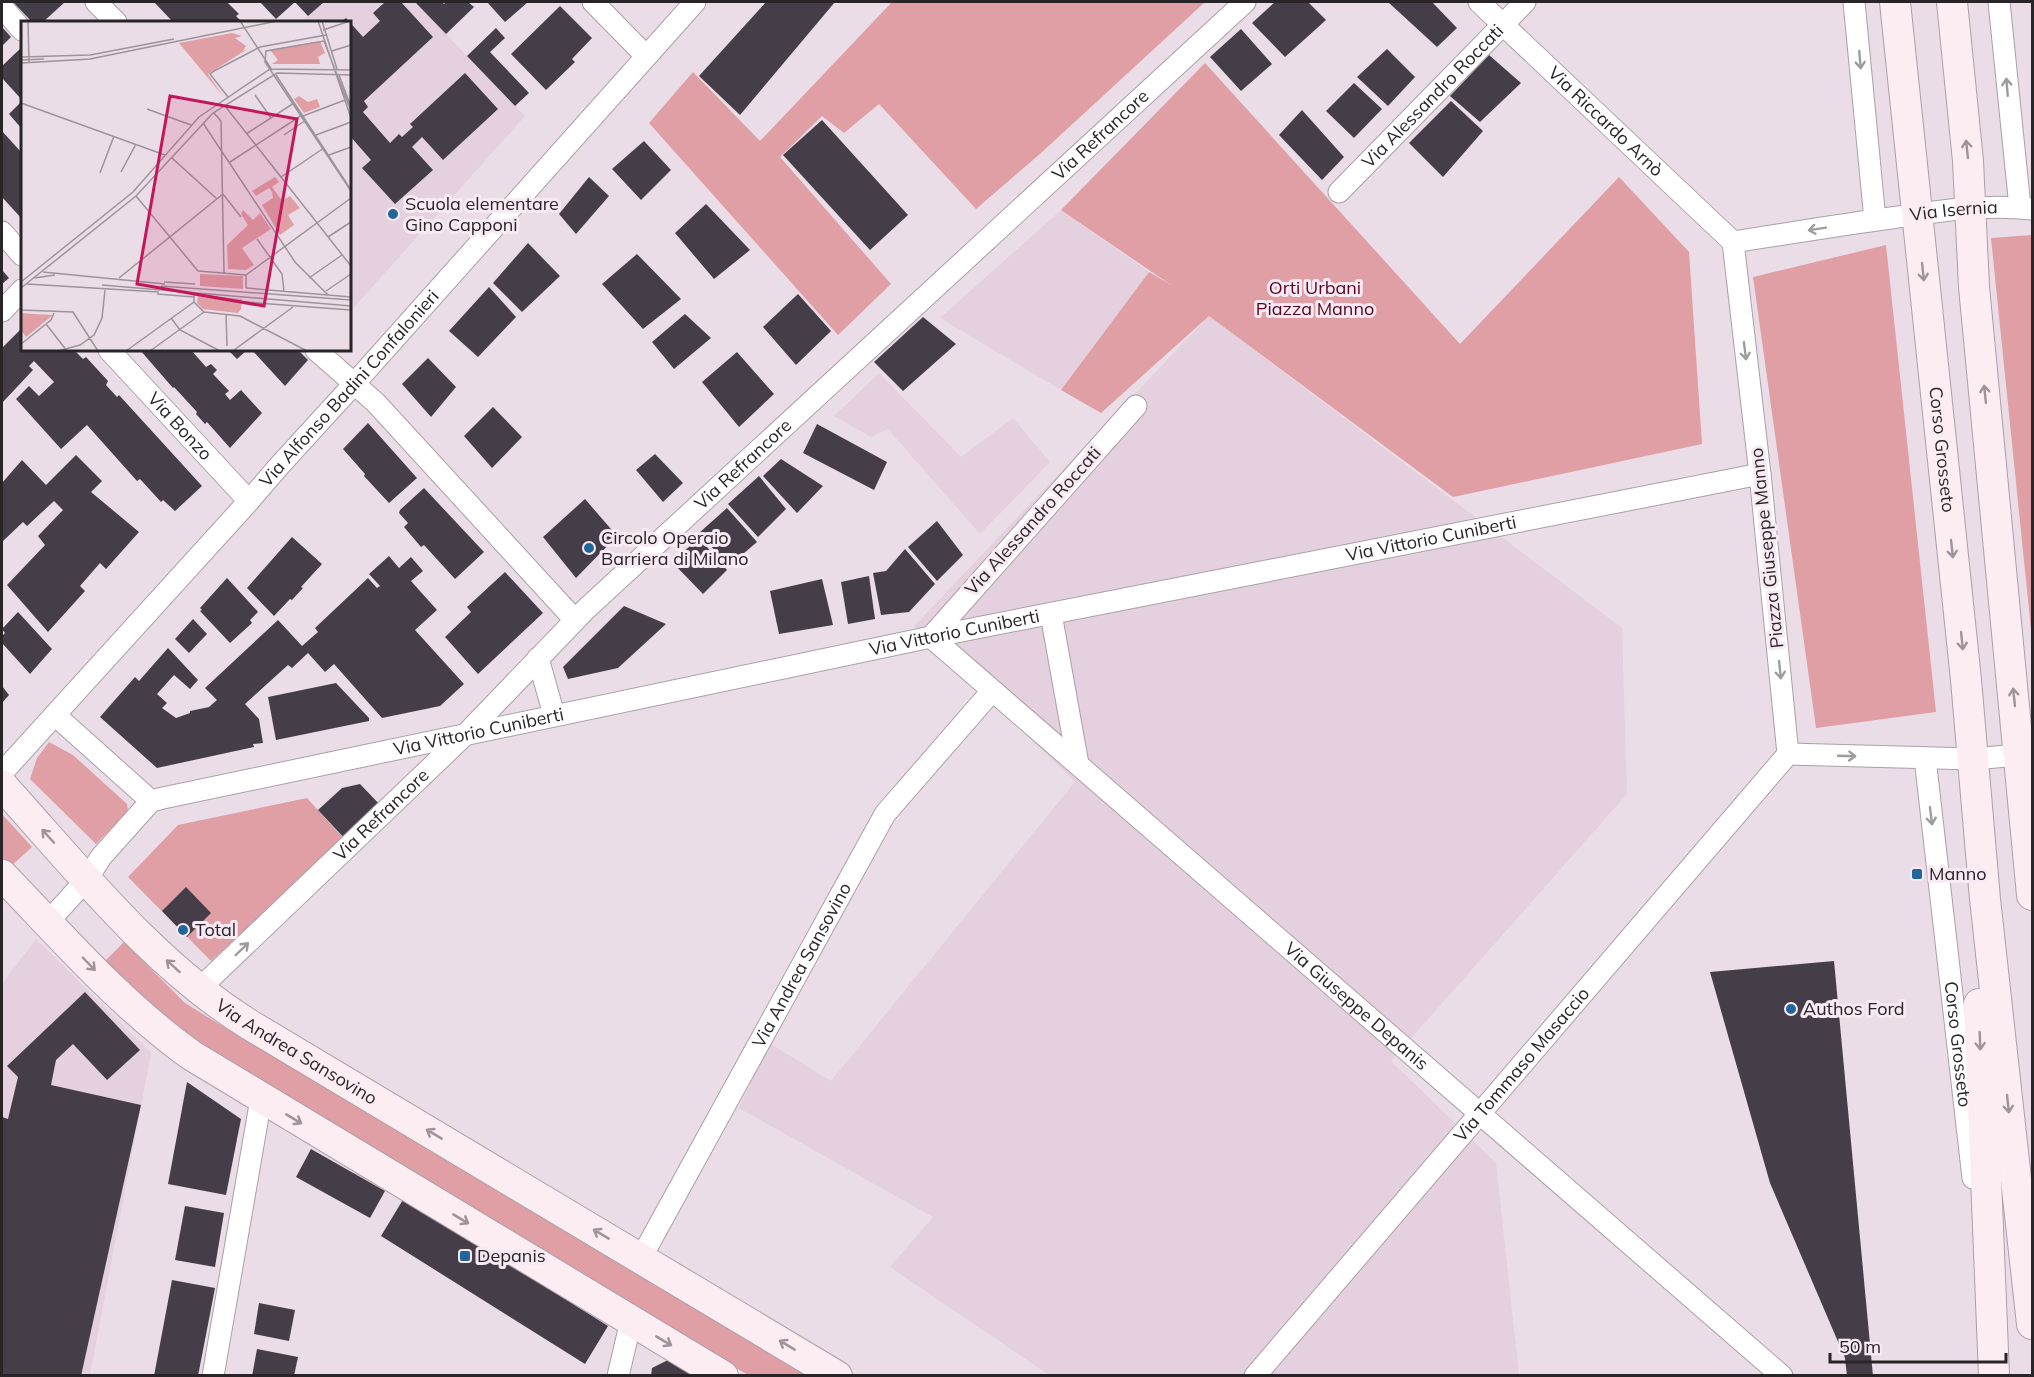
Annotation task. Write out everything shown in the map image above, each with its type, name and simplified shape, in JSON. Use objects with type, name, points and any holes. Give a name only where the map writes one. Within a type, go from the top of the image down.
[{"type":"main road","name":"Corso Grosseto","points":[[1895,2],[1973,759],[1985,899],[2032,1324]]},
{"type":"main road","points":[[1952,2],[1971,208],[1974,287],[2026,754],[2032,895]]},
{"type":"main road","name":"Via Andrea Sansovino","points":[[2,785],[150,945],[199,989],[250,1025],[837,1376]]},
{"type":"main road","points":[[2,875],[149,1023],[206,1066],[723,1376]]},
{"type":"main road","name":"Corso Grosseto","points":[[1985,899],[1977,963],[1994,1376]]},
{"type":"street","points":[[96,2],[115,21]]},
{"type":"street","points":[[593,2],[646,56]]},
{"type":"street","name":"Via Alfonso Badini Confalonieri","points":[[2,773],[249,501],[695,2]]},
{"type":"street","name":"Via Refrancore","points":[[199,989],[468,732],[575,620],[1245,2]]},
{"type":"street","name":"Via Riccardo Arnò","points":[[1479,2],[1733,242]]},
{"type":"street","name":"Via Alessandro Roccati","points":[[1339,192],[1525,2]]},
{"type":"street","points":[[1733,242],[1875,220],[1854,2]]},
{"type":"street","points":[[1999,2],[2026,208]]},
{"type":"street","points":[[2,7],[21,29]]},
{"type":"street","name":"Via Isernia","points":[[1875,220],[1971,208],[2026,208]]},
{"type":"street","points":[[2,232],[21,254]]},
{"type":"street","name":"Piazza Giuseppe Manno","points":[[1733,242],[1760,474],[1788,754]]},
{"type":"street","points":[[2,310],[21,291]]},
{"type":"street","name":"Via Bonzo","points":[[110,351],[249,501]]},
{"type":"street","points":[[317,351],[376,403],[575,620]]},
{"type":"street","name":"Via Alessandro Roccati","points":[[930,637],[1136,406]]},
{"type":"street","name":"Via Vittorio Cuniberti","points":[[151,801],[468,732],[930,637],[1760,474]]},
{"type":"street","points":[[1051,614],[1078,764]]},
{"type":"street","name":"Via Giuseppe Depanis","points":[[930,637],[1782,1376]]},
{"type":"street","points":[[538,658],[554,715]]},
{"type":"street","name":"Via Andrea Sansovino","points":[[640,1258],[885,814],[992,691]]},
{"type":"street","points":[[48,922],[87,879],[101,856],[151,801],[55,715]]},
{"type":"street","points":[[1788,754],[1973,759],[2026,754]]},
{"type":"street","name":"Via Tommaso Masaccio","points":[[1255,1376],[1788,754]]},
{"type":"street","name":"Corso Grosseto","points":[[1925,758],[1991,1332]]},
{"type":"street","points":[[213,1376],[261,1099]]},
{"type":"street","points":[[618,1376],[631,1321]]},
{"type":"shaded area","name":"Scuola elementare Gino Capponi","points":[[324,2],[415,2],[525,116],[351,311],[351,21],[302,21]]},
{"type":"shaded area","points":[[1061,210],[1149,272],[1061,390],[940,318]]},
{"type":"shaded area","points":[[1209,316],[1622,628],[1627,794],[1391,1061],[1496,1163],[1519,1375],[1049,1375],[890,1267],[933,1217],[739,1108],[769,1043],[831,1081],[1075,782],[914,626]]},
{"type":"shaded area","points":[[879,373],[961,457],[1013,418],[1050,462],[980,534],[888,429],[871,437],[834,416]]},
{"type":"shaded area","points":[[36,939],[151,1053],[90,1375],[2,1375],[2,984]]},
{"type":"green space","points":[[892,2],[1205,2],[1041,153],[976,209],[879,104],[844,133],[822,116],[780,157],[891,284],[838,335],[649,123],[693,72],[760,141]]},
{"type":"green space","name":"Orti Urbani Piazza Manno","points":[[1205,63],[1460,344],[1619,177],[1689,252],[1702,444],[1453,497],[1209,316],[1101,413],[1061,390],[1149,272],[1171,285],[1061,210]]},
{"type":"green space","points":[[2032,235],[2032,639],[1991,238]]},
{"type":"green space","points":[[1886,245],[1936,712],[1816,728],[1753,277]]},
{"type":"green space","points":[[49,742],[73,755],[127,804],[128,811],[96,844],[30,779],[37,758]]},
{"type":"green space","points":[[307,798],[345,840],[211,961],[128,877],[178,825]]},
{"type":"green space","points":[[2,814],[32,847],[10,867],[2,858]]},
{"type":"green space","points":[[124,942],[185,1003],[807,1375],[748,1375],[190,1042],[104,962]]},
{"type":"building","points":[[13,2],[65,2],[44,21],[31,21]]},
{"type":"building","points":[[154,2],[227,2],[239,14],[236,16],[241,21],[172,21]]},
{"type":"building","points":[[260,2],[295,2],[276,19]]},
{"type":"building","points":[[295,2],[324,2],[308,16]]},
{"type":"building","name":"Scuola elementare Gino Capponi","points":[[385,2],[401,2],[433,37],[364,101],[368,107],[363,112],[390,143],[399,134],[402,137],[413,127],[410,124],[465,73],[498,109],[443,160],[422,137],[412,147],[433,170],[395,204],[362,168],[371,160],[351,137],[351,23],[363,37],[380,21],[373,13]]},
{"type":"building","points":[[415,2],[442,2],[444,4],[446,2],[468,2],[474,7],[446,34]]},
{"type":"building","points":[[487,2],[528,2],[505,22]]},
{"type":"building","points":[[766,2],[835,2],[740,115],[699,76]]},
{"type":"building","points":[[1275,2],[1308,2],[1326,20],[1285,57],[1252,23]]},
{"type":"building","points":[[1388,2],[1432,2],[1457,28],[1437,47]]},
{"type":"building","points":[[560,6],[592,38],[572,59],[575,62],[546,90],[511,54]]},
{"type":"building","points":[[2,27],[11,37],[2,46]]},
{"type":"building","points":[[496,28],[505,38],[490,52],[529,93],[515,106],[467,56]]},
{"type":"building","points":[[1241,29],[1272,64],[1241,91],[1210,57]]},
{"type":"building","points":[[21,48],[21,99],[2,78],[2,66]]},
{"type":"building","points":[[1387,49],[1415,77],[1388,106],[1357,77]]},
{"type":"building","points":[[1489,55],[1521,83],[1480,122],[1450,96]]},
{"type":"building","points":[[1354,83],[1382,109],[1354,138],[1326,111]]},
{"type":"building","points":[[1451,101],[1483,131],[1443,177],[1409,143]]},
{"type":"building","points":[[21,102],[21,128],[9,114]]},
{"type":"building","points":[[1302,110],[1344,157],[1322,180],[1279,135]]},
{"type":"building","points":[[822,120],[908,215],[870,250],[783,155]]},
{"type":"building","points":[[2,131],[21,152],[21,218],[2,197]]},
{"type":"building","points":[[644,141],[671,170],[641,200],[612,169]]},
{"type":"building","points":[[589,177],[609,196],[576,234],[559,214]]},
{"type":"building","points":[[706,204],[750,250],[714,279],[675,233]]},
{"type":"building","points":[[528,243],[560,276],[522,312],[493,283]]},
{"type":"building","points":[[637,254],[681,299],[643,329],[602,284]]},
{"type":"building","points":[[2,270],[9,278],[2,284]]},
{"type":"building","points":[[489,287],[516,317],[478,357],[449,331]]},
{"type":"building","points":[[798,294],[831,331],[796,365],[763,327]]},
{"type":"building","points":[[685,314],[711,338],[674,369],[652,342]]},
{"type":"building","points":[[923,317],[956,344],[903,391],[874,362]]},
{"type":"building","points":[[21,329],[21,351],[75,351],[83,359],[86,357],[108,381],[106,385],[117,397],[119,395],[202,486],[175,511],[163,500],[161,502],[140,479],[137,481],[87,425],[61,449],[16,399],[29,386],[39,396],[54,382],[34,361],[29,366],[33,370],[2,403],[2,348]]},
{"type":"building","points":[[141,351],[192,351],[206,367],[211,364],[217,370],[213,374],[229,391],[225,394],[230,400],[241,390],[262,413],[230,448]]},
{"type":"building","points":[[229,351],[246,351],[237,359]]},
{"type":"building","points":[[253,351],[299,351],[308,360],[285,386]]},
{"type":"building","points":[[737,352],[774,394],[739,427],[702,382]]},
{"type":"building","points":[[428,358],[456,387],[431,417],[402,384]]},
{"type":"building","points":[[493,407],[522,437],[492,468],[464,436]]},
{"type":"building","points":[[368,423],[417,478],[389,503],[343,449]]},
{"type":"building","points":[[817,424],[887,462],[874,490],[803,453]]},
{"type":"building","points":[[655,454],[683,483],[663,502],[636,470]]},
{"type":"building","points":[[76,455],[102,481],[91,492],[139,532],[106,569],[100,563],[80,586],[85,591],[48,632],[7,585],[45,545],[38,536],[63,510],[54,501],[27,526],[23,522],[2,542],[2,483],[22,460],[46,485]]},
{"type":"building","points":[[781,459],[823,486],[797,513],[763,476]]},
{"type":"building","points":[[759,476],[786,509],[758,537],[728,504]]},
{"type":"building","points":[[424,488],[484,552],[455,579],[424,545],[421,547],[404,527],[408,523],[399,513]]},
{"type":"building","points":[[585,499],[617,536],[576,578],[543,537]]},
{"type":"building","points":[[727,508],[757,542],[729,566],[699,533]]},
{"type":"building","points":[[937,521],[963,555],[937,581],[908,547]]},
{"type":"building","points":[[292,537],[322,564],[292,600],[290,599],[274,616],[247,588]]},
{"type":"building","points":[[699,538],[727,570],[703,594],[672,562]]},
{"type":"building","points":[[905,549],[935,584],[909,612],[881,615],[873,573],[886,571]]},
{"type":"building","points":[[389,556],[399,568],[411,557],[423,571],[411,581],[437,610],[415,630],[464,684],[440,706],[382,718],[334,664],[325,672],[308,653],[292,668],[288,665],[245,704],[259,719],[263,743],[253,744],[254,747],[157,768],[100,717],[135,677],[139,681],[168,648],[198,680],[190,689],[174,675],[157,694],[167,703],[162,708],[176,718],[190,711],[209,707],[217,700],[205,688],[278,620],[302,646],[318,632],[315,628],[368,578],[377,588],[380,586],[369,574]]},
{"type":"building","points":[[505,572],[543,613],[478,674],[445,637],[471,612],[467,607]]},
{"type":"building","points":[[869,576],[875,619],[848,624],[841,582]]},
{"type":"building","points":[[227,578],[258,612],[250,620],[252,623],[230,643],[200,611],[202,610],[200,608]]},
{"type":"building","points":[[822,579],[833,625],[779,634],[770,591]]},
{"type":"building","points":[[624,606],[666,624],[618,668],[568,679],[563,667]]},
{"type":"building","points":[[18,612],[52,649],[30,674],[2,643],[2,636],[5,633],[2,629]]},
{"type":"building","points":[[193,619],[207,634],[189,653],[175,639]]},
{"type":"building","points":[[336,683],[369,718],[369,721],[276,740],[268,697]]},
{"type":"building","points":[[2,686],[9,695],[2,703]]},
{"type":"building","points":[[360,784],[383,808],[347,841],[318,810],[342,788]]},
{"type":"building","points":[[186,887],[211,913],[187,937],[162,911]]},
{"type":"building","points":[[1834,961],[1873,1376],[1847,1376],[1845,1358],[1770,1183],[1710,972]]},
{"type":"building","points":[[85,992],[140,1050],[107,1080],[73,1044],[56,1060],[51,1085],[141,1105],[81,1376],[2,1376],[2,1117],[8,1119],[18,1077],[7,1066]]},
{"type":"building","points":[[187,1082],[241,1119],[226,1195],[168,1184]]},
{"type":"building","points":[[311,1149],[385,1191],[370,1218],[296,1177]]},
{"type":"building","points":[[404,1198],[608,1326],[585,1364],[381,1236]]},
{"type":"building","points":[[185,1206],[224,1213],[215,1267],[175,1260]]},
{"type":"building","points":[[172,1280],[215,1288],[198,1376],[154,1376]]},
{"type":"building","points":[[259,1303],[295,1310],[289,1341],[254,1334]]},
{"type":"building","points":[[257,1349],[298,1357],[294,1376],[252,1376]]},
{"type":"building","points":[[670,1359],[698,1376],[651,1376],[652,1368]]},
{"type":"place","name":"Scuola elementare Gino Capponi","points":[[393,214]]},
{"type":"place","name":"Circolo Operaio Barriera di Milano","points":[[589,548]]},
{"type":"place","name":"Manno","points":[[1917,874]]},
{"type":"place","name":"Total","points":[[183,930]]},
{"type":"place","name":"Authos Ford","points":[[1791,1009]]},
{"type":"place","name":"Depanis","points":[[465,1256]]}]
